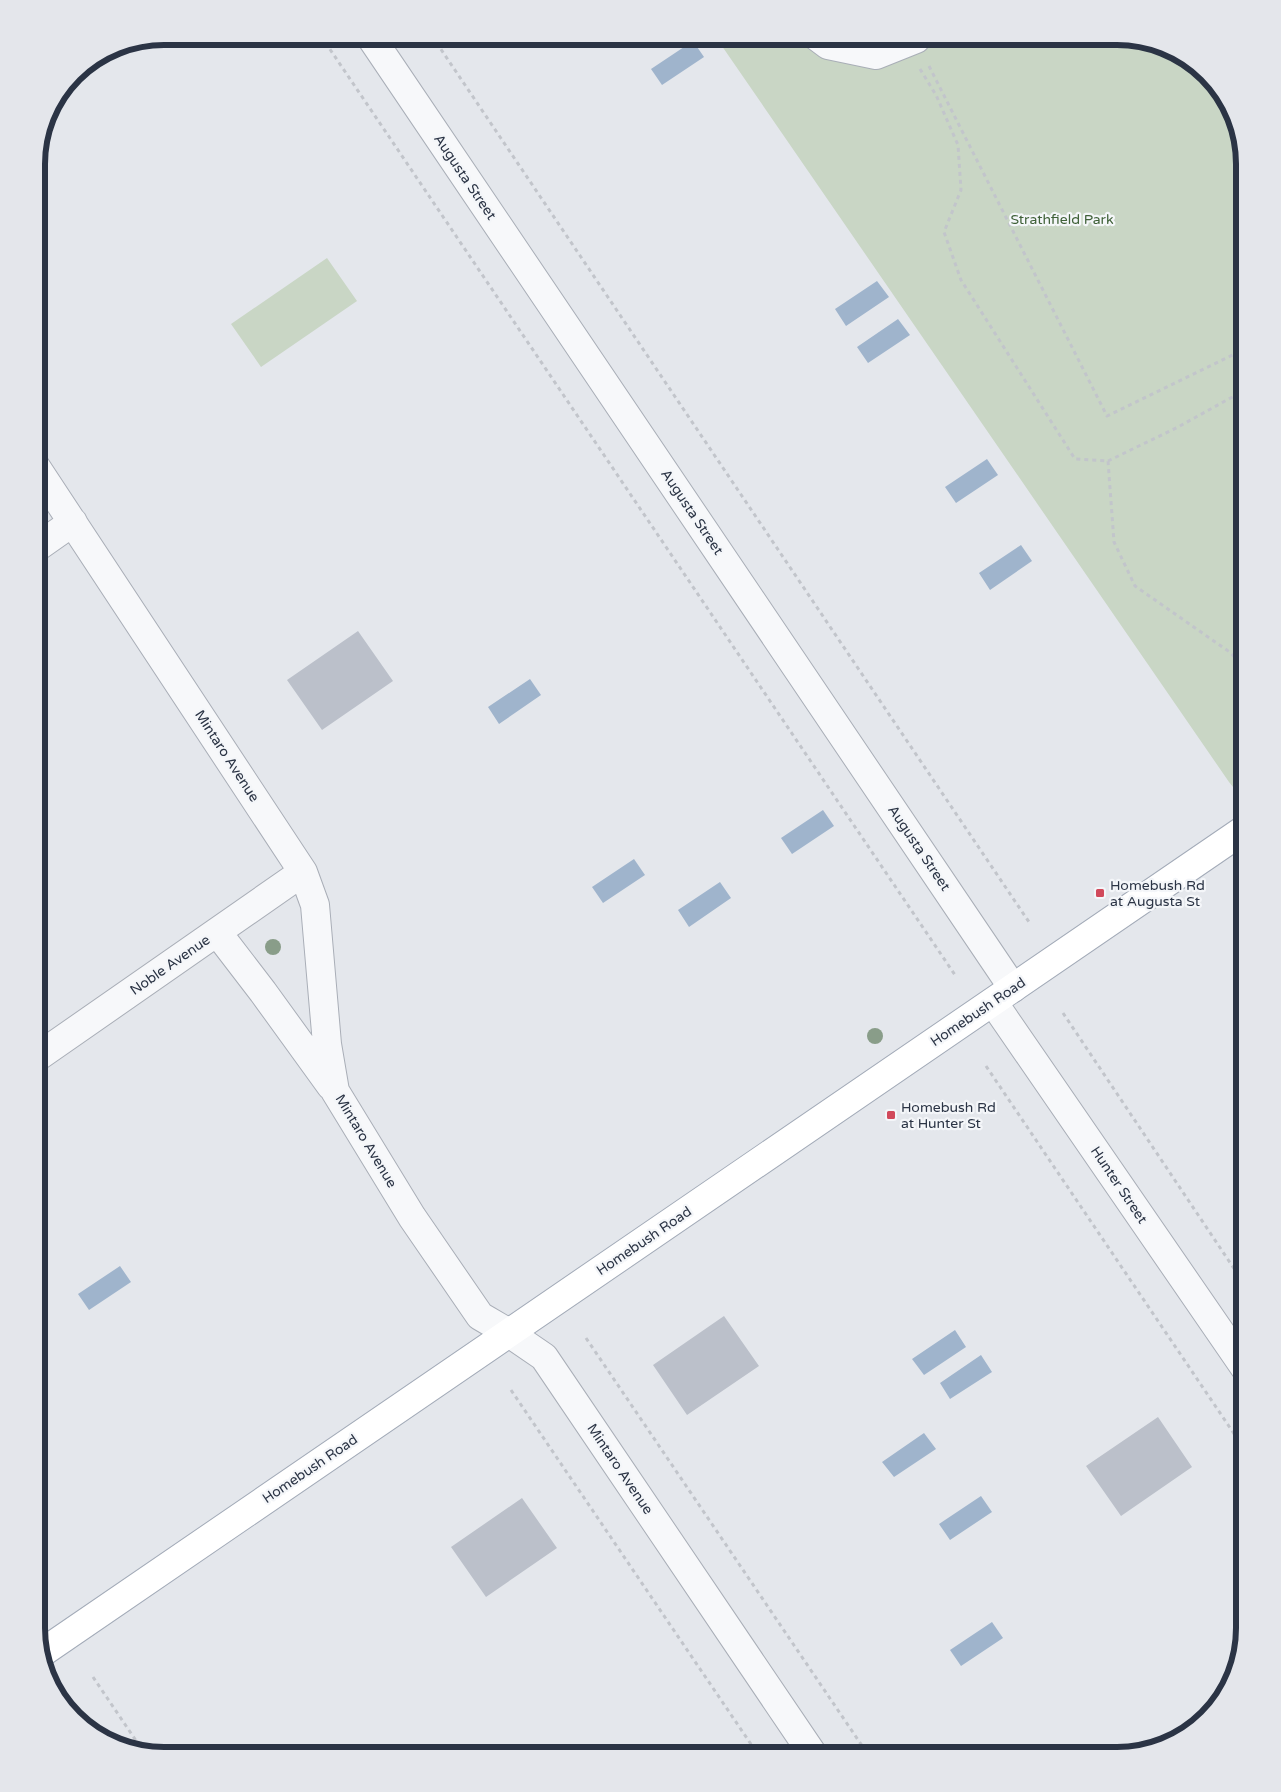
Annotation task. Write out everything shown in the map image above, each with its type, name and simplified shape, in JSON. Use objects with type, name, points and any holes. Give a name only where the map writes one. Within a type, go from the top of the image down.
[{"type":"main road","name":"Homebush Road","points":[[47,1649],[1236,835]]},
{"type":"street","name":"Augusta Street","points":[[376,45],[1003,995]]},
{"type":"street","points":[[828,45],[876,55],[900,45]]},
{"type":"street","name":"Mintaro Avenue","points":[[45,480],[303,872],[315,905],[327,1044],[335,1091],[412,1217],[480,1316],[544,1357],[808,1747]]},
{"type":"street","points":[[45,542],[73,522]]},
{"type":"street","name":"Noble Avenue","points":[[45,1052],[303,872]]},
{"type":"street","points":[[217,932],[335,1091]]},
{"type":"street","name":"Hunter Street","points":[[1003,995],[1236,1354]]},
{"type":"path","points":[[328,45],[955,975]]},
{"type":"path","points":[[438,45],[1031,925]]},
{"type":"path","points":[[912,45],[1107,416],[1236,353]]},
{"type":"path","points":[[912,45],[958,144],[961,190],[944,232],[960,280],[1075,459],[1108,461],[1236,395]]},
{"type":"path","points":[[1108,461],[1114,542],[1135,586],[1231,653],[1236,659]]},
{"type":"path","points":[[1062,1013],[1236,1272]]},
{"type":"path","points":[[986,1066],[1236,1437]]},
{"type":"path","points":[[586,1338],[863,1747]]},
{"type":"path","points":[[511,1390],[753,1747]]},
{"type":"path","points":[[92,1677],[138,1744]]},
{"type":"green space","name":"Strathfield Park","points":[[721,45],[1125,45],[1155,51],[1170,57],[1195,75],[1216,98],[1232,133],[1236,164],[1236,791]]},
{"type":"green space","points":[[327,258],[357,301],[261,367],[231,324]]},
{"type":"water","points":[[687,45],[696,45],[704,57],[662,85],[651,69]]},
{"type":"water","points":[[877,281],[889,297],[846,326],[835,309]]},
{"type":"water","points":[[898,319],[910,335],[868,363],[857,347]]},
{"type":"water","points":[[987,459],[998,475],[956,503],[945,487]]},
{"type":"water","points":[[1021,545],[1032,561],[990,590],[979,573]]},
{"type":"water","points":[[530,679],[541,695],[499,724],[488,707]]},
{"type":"water","points":[[823,810],[834,826],[792,854],[781,838]]},
{"type":"water","points":[[634,859],[645,875],[603,903],[592,887]]},
{"type":"water","points":[[720,882],[731,898],[689,927],[678,910]]},
{"type":"water","points":[[120,1266],[131,1282],[89,1310],[78,1294]]},
{"type":"water","points":[[955,1330],[966,1347],[924,1375],[912,1359]]},
{"type":"water","points":[[981,1355],[992,1372],[950,1399],[940,1383]]},
{"type":"water","points":[[924,1433],[936,1449],[894,1477],[882,1462]]},
{"type":"water","points":[[981,1496],[992,1512],[950,1540],[939,1524]]},
{"type":"water","points":[[992,1622],[1003,1638],[961,1666],[950,1650]]},
{"type":"building","points":[[358,631],[393,681],[322,730],[287,680]]},
{"type":"building","points":[[724,1316],[759,1366],[687,1415],[653,1365]]},
{"type":"building","points":[[1158,1417],[1192,1467],[1121,1516],[1086,1466]]},
{"type":"building","points":[[522,1498],[557,1548],[486,1597],[451,1547]]},
{"type":"place","name":"Homebush Rd at Augusta St","points":[[1100,893]]},
{"type":"place","name":"Homebush Rd at Hunter St","points":[[891,1115]]}]
